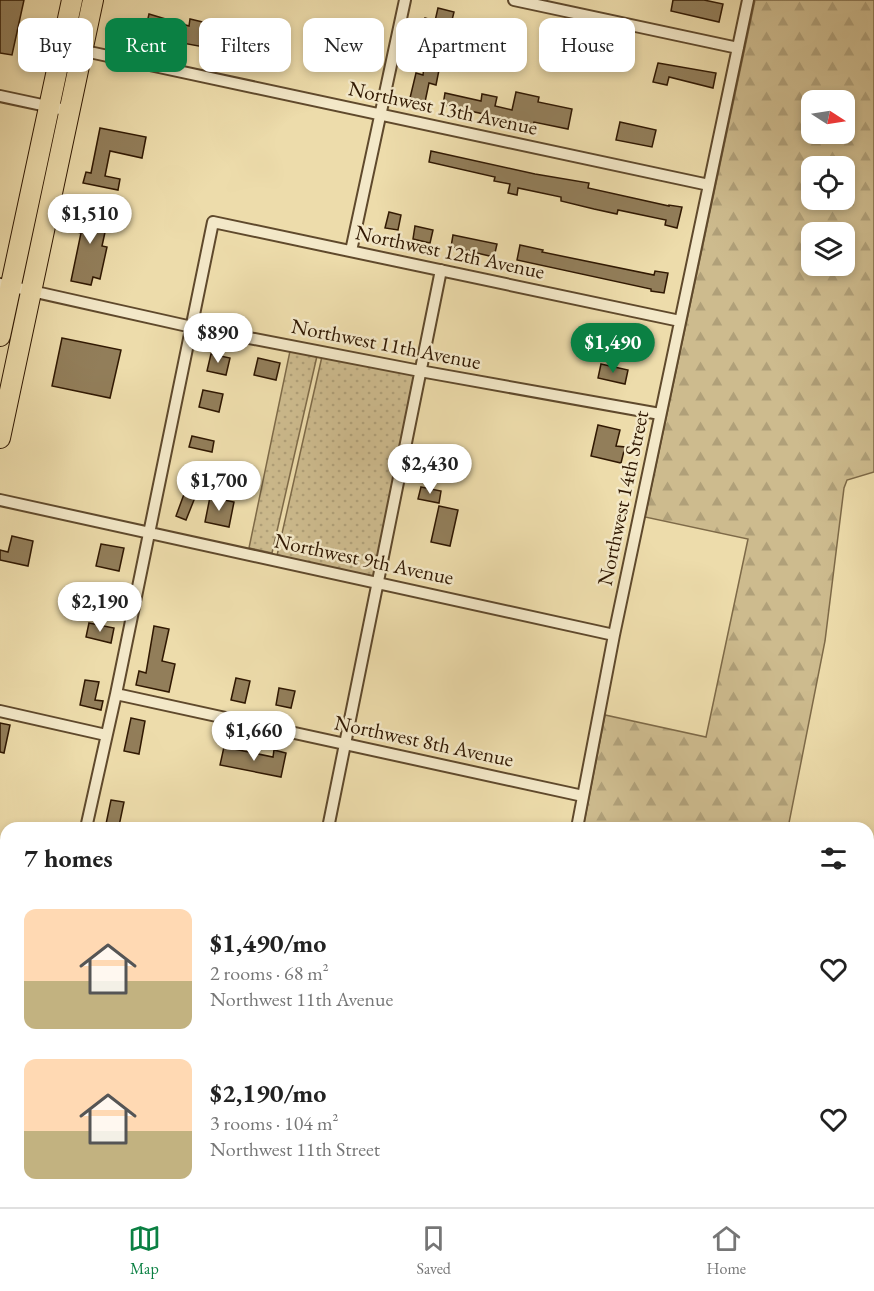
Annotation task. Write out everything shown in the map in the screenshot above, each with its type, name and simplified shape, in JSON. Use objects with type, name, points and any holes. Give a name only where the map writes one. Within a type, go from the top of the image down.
[{"type":"highway","points":[[68,18],[72,0]]},
{"type":"highway","points":[[89,18],[93,0]]},
{"type":"highway","points":[[0,336],[5,285],[57,72]]},
{"type":"highway","points":[[0,438],[78,72]]},
{"type":"street","points":[[351,251],[405,0]]},
{"type":"street","points":[[514,0],[738,48]]},
{"type":"street","name":"Northwest 14th Street","points":[[578,822],[614,634],[748,0]]},
{"type":"street","name":"Northwest 13th Avenue","points":[[93,53],[709,185]]},
{"type":"street","points":[[0,96],[70,111]]},
{"type":"street","name":"Northwest 12th Avenue","points":[[192,327],[213,222],[680,321]]},
{"type":"street","points":[[329,822],[441,270]]},
{"type":"street","name":"Northwest 11th Avenue","points":[[5,285],[192,327],[660,414]]},
{"type":"street","points":[[87,822],[192,327]]},
{"type":"street","name":"Northwest 9th Avenue","points":[[0,500],[614,634]]},
{"type":"street","name":"Northwest 8th Avenue","points":[[116,694],[583,796]]},
{"type":"street","points":[[0,711],[106,735]]},
{"type":"green space","points":[[755,0],[874,0],[874,472],[847,480],[844,488],[825,641],[789,822],[584,822],[605,715],[706,737],[748,539],[645,517]]},
{"type":"green space","points":[[290,351],[317,356],[272,553],[249,548]]},
{"type":"green space","points":[[323,352],[420,371],[379,582],[276,560]]},
{"type":"building","points":[[0,0],[24,0],[20,18],[18,18],[12,55],[0,53]]},
{"type":"building","points":[[673,0],[704,0],[723,4],[719,22],[671,11]]},
{"type":"building","points":[[438,8],[454,12],[452,18],[436,18]]},
{"type":"building","points":[[149,14],[162,18],[148,18]]},
{"type":"building","points":[[190,19],[199,21],[199,46],[187,44],[187,25],[189,26]]},
{"type":"building","points":[[658,63],[716,73],[713,88],[669,77],[667,85],[653,82]]},
{"type":"building","points":[[423,72],[439,72],[436,85],[429,83],[425,102],[410,98],[416,73],[423,75]]},
{"type":"building","points":[[516,92],[539,97],[538,102],[572,109],[568,129],[534,122],[533,125],[443,105],[445,93],[481,101],[482,94],[497,97],[495,106],[512,110]]},
{"type":"building","points":[[620,122],[656,130],[652,147],[616,140]]},
{"type":"building","points":[[100,128],[146,137],[142,158],[110,151],[105,176],[120,179],[118,190],[83,183],[86,172],[91,173]]},
{"type":"building","points":[[431,151],[535,174],[589,183],[588,188],[682,207],[677,228],[665,225],[666,220],[618,210],[617,214],[561,201],[561,197],[518,188],[517,195],[508,193],[510,184],[494,181],[495,177],[429,162]]},
{"type":"building","points":[[78,207],[109,214],[102,246],[107,247],[100,279],[93,277],[91,285],[71,281],[81,233],[73,231]]},
{"type":"building","points":[[389,212],[401,215],[398,230],[385,228]]},
{"type":"building","points":[[415,226],[433,230],[430,243],[413,239]]},
{"type":"building","points":[[453,235],[497,244],[494,257],[451,247]]},
{"type":"building","points":[[520,245],[543,250],[542,252],[654,275],[655,271],[668,273],[664,293],[517,260]]},
{"type":"building","points":[[608,334],[635,340],[632,354],[605,348]]},
{"type":"building","points":[[62,338],[121,350],[110,398],[52,386]]},
{"type":"building","points":[[211,354],[230,358],[226,375],[207,371]]},
{"type":"building","points":[[258,358],[280,363],[276,380],[254,375]]},
{"type":"building","points":[[601,364],[628,370],[625,384],[598,378]]},
{"type":"building","points":[[203,390],[223,394],[219,412],[199,407]]},
{"type":"building","points":[[598,425],[620,430],[616,446],[625,447],[621,463],[591,456]]},
{"type":"building","points":[[192,436],[214,441],[212,452],[189,447]]},
{"type":"building","points":[[187,486],[198,490],[186,520],[176,516]]},
{"type":"building","points":[[421,487],[441,491],[439,503],[418,499]]},
{"type":"building","points":[[210,497],[234,502],[229,527],[205,522]]},
{"type":"building","points":[[439,506],[458,510],[450,546],[431,542]]},
{"type":"building","points":[[12,536],[33,541],[28,566],[0,560],[0,550],[8,552]]},
{"type":"building","points":[[101,544],[124,548],[119,571],[96,566]]},
{"type":"building","points":[[89,623],[114,628],[111,643],[86,637]]},
{"type":"building","points":[[154,626],[169,629],[162,661],[175,664],[169,692],[136,685],[139,671],[146,673]]},
{"type":"building","points":[[236,678],[250,681],[245,703],[231,700]]},
{"type":"building","points":[[85,680],[99,682],[95,700],[103,701],[101,710],[80,705]]},
{"type":"building","points":[[279,688],[295,691],[291,708],[276,705]]},
{"type":"building","points":[[131,718],[145,721],[139,754],[124,751]]},
{"type":"building","points":[[0,723],[10,725],[4,753],[0,752]]},
{"type":"building","points":[[224,747],[273,757],[274,750],[286,753],[281,777],[220,765]]},
{"type":"building","points":[[111,800],[124,802],[120,822],[106,822]]}]
